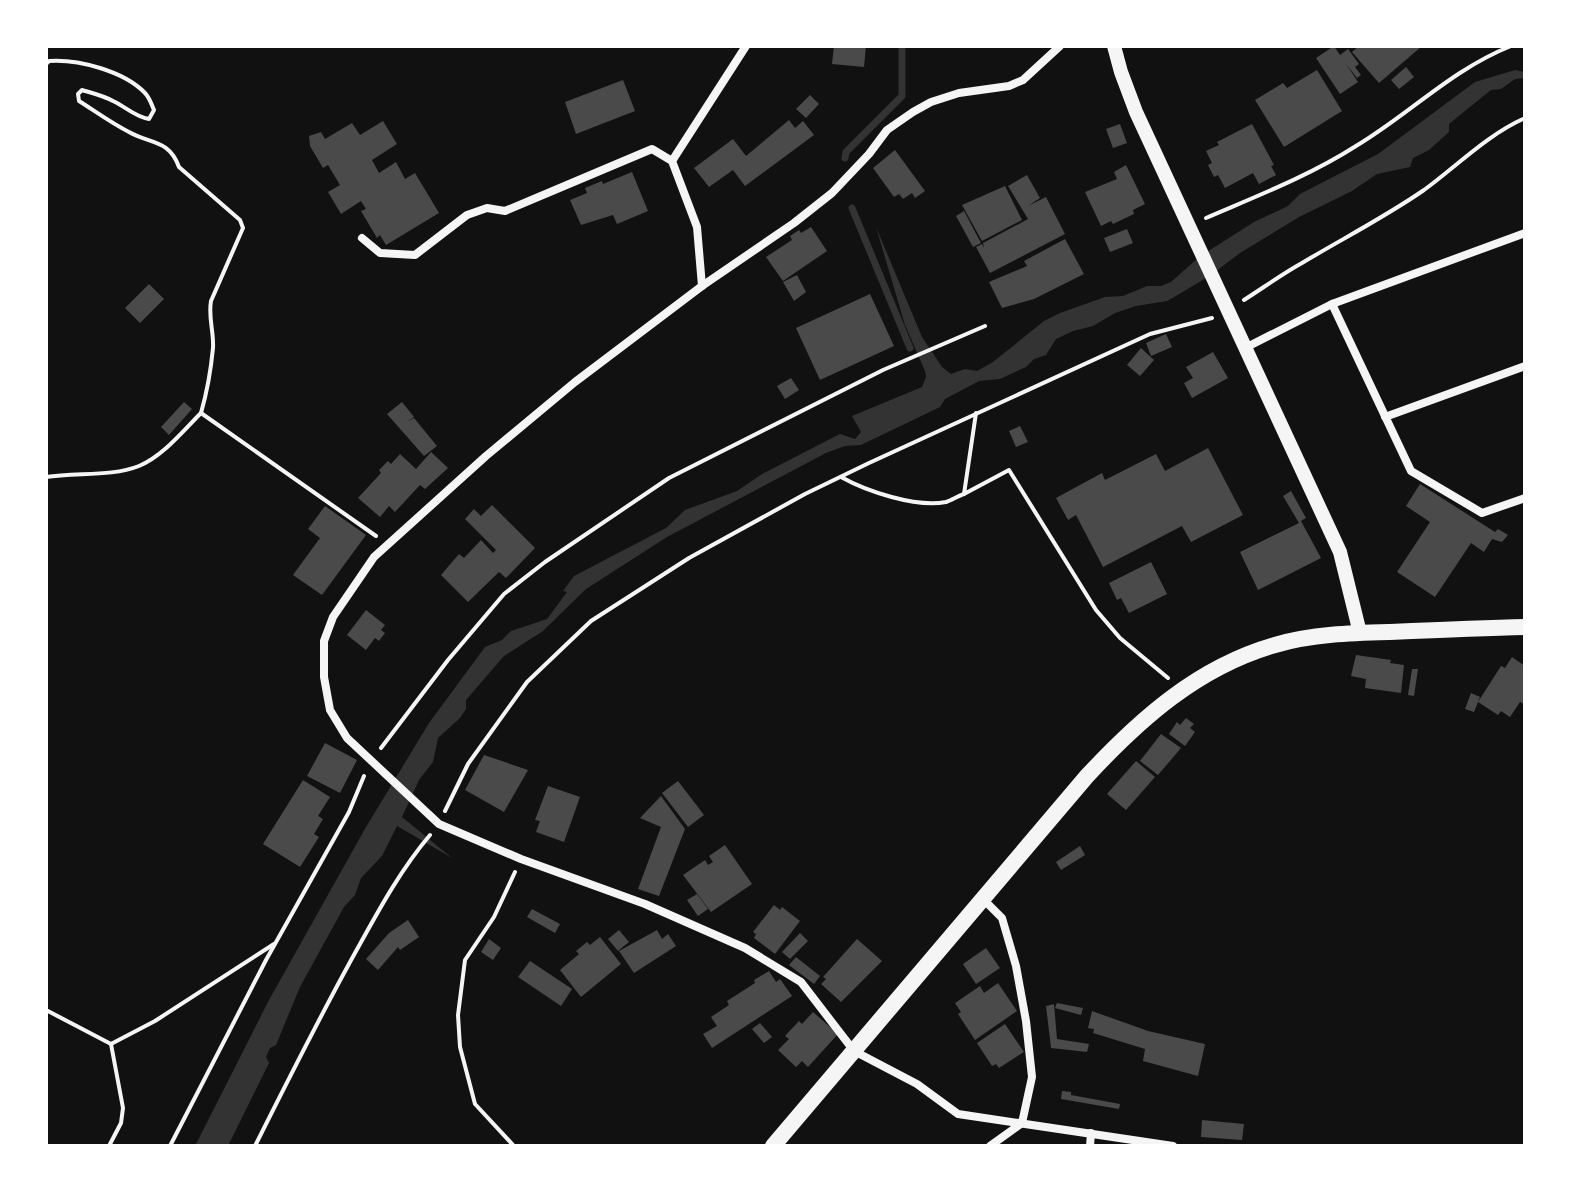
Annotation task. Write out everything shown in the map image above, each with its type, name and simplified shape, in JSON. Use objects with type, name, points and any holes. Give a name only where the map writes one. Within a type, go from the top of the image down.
[{"type":"main road","points":[[773,1146],[1087,776],[1123,737],[1164,701],[1212,671],[1275,645],[1360,633],[1525,627]]},
{"type":"street","points":[[672,161],[746,46]]},
{"type":"street","points":[[1060,46],[1023,80],[1009,86],[959,93],[931,102],[887,130],[832,193],[575,382],[486,456],[374,557],[333,617],[324,641],[324,677],[330,710],[347,738],[436,821],[521,859],[645,904],[745,948],[801,982],[854,1051],[917,1084],[958,1114],[1173,1146]]},
{"type":"street","points":[[1114,46],[1136,112],[1340,552],[1360,633]]},
{"type":"street","points":[[362,238],[380,253],[415,255],[467,215],[487,208],[505,211],[652,149],[672,161],[697,227],[702,286]]},
{"type":"street","points":[[1247,347],[1332,304],[1525,233]]},
{"type":"street","points":[[1332,304],[1411,471],[1482,513],[1525,498]]},
{"type":"street","points":[[1385,417],[1525,366]]},
{"type":"street","points":[[983,898],[1002,918],[1016,966],[1032,1077],[1022,1123],[990,1146]]},
{"type":"street","points":[[1090,1146],[1091,1133]]},
{"type":"path","points":[[1191,230],[1305,175],[1398,119],[1459,71],[1511,46]]},
{"type":"path","points":[[46,64],[70,59],[97,66],[145,93],[154,110],[149,119],[140,118],[95,94],[82,90],[78,94],[79,101],[131,134],[158,142],[175,155],[179,167],[240,220],[243,228],[211,301],[209,312],[213,348],[201,413],[162,450],[139,465],[123,470],[46,477]]},
{"type":"path","points":[[255,1146],[319,1017],[382,904],[436,821],[468,764],[527,682],[591,621],[689,558],[841,477],[1150,334],[1197,324],[1389,213],[1506,127],[1525,118]]},
{"type":"path","points":[[170,1146],[374,765],[448,660],[504,594],[545,562],[669,478],[883,370],[985,326]]},
{"type":"path","points":[[201,413],[387,544]]},
{"type":"path","points":[[964,494],[976,413]]},
{"type":"path","points":[[841,477],[866,491],[945,502],[1009,470],[1096,610],[1120,638],[1182,689]]},
{"type":"path","points":[[514,1146],[475,1104],[460,1047],[458,1015],[465,960],[494,917],[521,859]]},
{"type":"path","points":[[111,1044],[155,1021],[276,943]]},
{"type":"path","points":[[46,1010],[111,1044]]},
{"type":"path","points":[[109,1146],[121,1123],[123,1108],[111,1044]]},
{"type":"shaded area","points":[[1515,70],[1525,72],[1525,78],[1491,90],[1449,124],[1449,132],[1429,150],[1413,158],[1410,167],[1377,174],[1352,191],[1299,217],[1167,301],[1136,306],[1115,313],[1093,326],[1073,331],[1056,339],[1046,355],[1034,359],[1026,367],[1000,379],[979,381],[945,399],[940,407],[861,445],[845,446],[826,453],[667,537],[586,589],[543,631],[504,656],[466,700],[466,709],[460,718],[438,738],[433,762],[419,780],[402,817],[452,858],[397,826],[382,856],[361,878],[355,895],[344,907],[300,987],[276,1045],[270,1048],[266,1057],[269,1063],[228,1146],[195,1146],[269,1000],[366,827],[429,723],[485,647],[502,640],[511,631],[547,619],[567,592],[563,591],[574,576],[666,528],[685,510],[737,491],[762,474],[840,434],[855,439],[861,432],[852,416],[922,387],[925,371],[905,325],[876,227],[922,337],[942,367],[951,374],[965,369],[977,371],[1044,321],[1060,313],[1105,297],[1123,296],[1147,286],[1171,282],[1199,257],[1254,222],[1288,206],[1300,194],[1378,154],[1475,82]]},
{"type":"building","points":[[834,46],[866,46],[864,67],[832,64]]},
{"type":"building","points":[[1334,46],[1340,55],[1348,49],[1359,64],[1355,67],[1361,75],[1357,78],[1346,64],[1358,82],[1340,94],[1316,58]]},
{"type":"building","points":[[1359,46],[1422,46],[1379,83],[1352,52]]},
{"type":"building","points":[[1406,67],[1414,77],[1399,89],[1391,80]]},
{"type":"building","points":[[1317,70],[1342,111],[1284,147],[1255,100],[1283,83],[1287,88]]},
{"type":"building","points":[[623,80],[635,111],[576,134],[565,102]]},
{"type":"building","points":[[810,95],[819,104],[806,118],[796,109]]},
{"type":"building","points":[[789,120],[795,128],[803,121],[814,135],[745,186],[733,170],[709,187],[694,168],[733,139],[746,156]]},
{"type":"building","points":[[383,121],[397,144],[372,160],[379,173],[396,162],[405,179],[415,173],[439,213],[386,245],[380,235],[377,238],[361,211],[366,209],[361,201],[341,214],[328,192],[340,185],[328,165],[323,168],[310,146],[309,136],[321,132],[325,139],[352,123],[360,135]]},
{"type":"building","points":[[1120,124],[1127,143],[1113,148],[1106,129]]},
{"type":"building","points":[[1252,124],[1274,165],[1271,166],[1276,175],[1259,184],[1253,173],[1225,188],[1218,175],[1214,177],[1206,151]]},
{"type":"building","points":[[895,150],[925,191],[915,198],[912,193],[903,199],[899,194],[894,197],[873,168]]},
{"type":"building","points":[[1126,165],[1145,204],[1133,210],[1134,214],[1101,226],[1085,192],[1117,179],[1114,172]]},
{"type":"building","points":[[632,172],[648,211],[617,224],[613,215],[581,225],[570,200],[587,193],[585,188]]},
{"type":"building","points":[[1027,175],[1040,198],[1028,206],[1046,197],[1065,234],[990,273],[976,247],[982,244],[984,248],[983,243],[1028,219],[1008,186]]},
{"type":"building","points":[[1005,186],[1022,220],[982,241],[962,205]]},
{"type":"building","points":[[964,211],[981,243],[973,247],[956,216]]},
{"type":"building","points":[[811,227],[827,251],[783,281],[766,257],[792,240],[790,236],[799,230],[801,233]]},
{"type":"building","points":[[1127,229],[1133,243],[1110,252],[1104,238]]},
{"type":"building","points":[[1065,239],[1084,274],[1034,299],[1002,308],[989,282],[1027,266],[1024,261]]},
{"type":"building","points":[[797,275],[806,292],[794,301],[783,282]]},
{"type":"building","points":[[149,284],[164,299],[140,323],[125,308]]},
{"type":"building","points":[[870,294],[894,346],[820,380],[796,328]]},
{"type":"building","points":[[1166,334],[1172,347],[1151,356],[1146,343]]},
{"type":"building","points":[[1141,348],[1154,360],[1140,376],[1127,365]]},
{"type":"building","points":[[1213,352],[1228,378],[1192,398],[1184,383],[1193,378],[1186,367]]},
{"type":"building","points":[[791,378],[799,390],[785,399],[777,386]]},
{"type":"building","points":[[184,402],[192,409],[169,435],[161,427]]},
{"type":"building","points":[[402,402],[414,417],[407,422],[414,418],[437,446],[424,456],[387,414]]},
{"type":"building","points":[[1020,426],[1028,442],[1016,447],[1009,431]]},
{"type":"building","points":[[1208,448],[1243,515],[1191,542],[1182,526],[1103,567],[1076,515],[1068,520],[1056,498],[1102,473],[1105,480],[1156,454],[1165,471]]},
{"type":"building","points":[[431,452],[448,468],[425,489],[420,485],[395,512],[389,506],[380,517],[358,498],[388,461],[391,464],[400,454],[416,469]]},
{"type":"building","points":[[1420,484],[1495,532],[1498,529],[1508,535],[1502,542],[1492,539],[1484,552],[1471,543],[1435,597],[1397,572],[1430,522],[1406,506]]},
{"type":"building","points":[[1291,491],[1306,518],[1301,521],[1321,558],[1258,590],[1240,552],[1299,523],[1283,496]]},
{"type":"building","points":[[492,505],[535,548],[506,578],[499,572],[468,602],[441,575],[459,554],[464,558],[481,540],[493,553],[496,550],[465,519],[474,509],[481,516]]},
{"type":"building","points":[[325,506],[366,535],[322,595],[293,575],[320,538],[308,529]]},
{"type":"building","points":[[1151,562],[1167,594],[1129,613],[1121,598],[1117,600],[1109,583]]},
{"type":"building","points":[[366,610],[385,625],[381,630],[385,633],[379,641],[375,638],[366,650],[347,635]]},
{"type":"building","points":[[1356,655],[1404,665],[1401,693],[1365,688],[1366,679],[1351,676]]},
{"type":"building","points":[[1512,657],[1525,666],[1524,704],[1520,702],[1510,717],[1501,711],[1498,715],[1478,702],[1501,666],[1505,668]]},
{"type":"building","points":[[1412,669],[1418,669],[1414,696],[1408,695]]},
{"type":"building","points":[[1471,693],[1480,697],[1474,712],[1465,709]]},
{"type":"building","points":[[1186,718],[1194,724],[1190,728],[1195,732],[1185,746],[1169,734],[1177,722],[1180,725]]},
{"type":"building","points":[[1161,734],[1181,748],[1158,775],[1140,761]]},
{"type":"building","points":[[325,743],[357,760],[340,793],[307,776]]},
{"type":"building","points":[[484,755],[528,770],[504,812],[465,790]]},
{"type":"building","points":[[1136,761],[1155,777],[1126,810],[1107,794]]},
{"type":"building","points":[[303,780],[330,797],[318,816],[323,819],[314,834],[319,837],[300,867],[263,844]]},
{"type":"building","points":[[678,781],[704,815],[688,827],[662,793]]},
{"type":"building","points":[[548,786],[580,797],[564,842],[536,832],[540,821],[535,820]]},
{"type":"building","points":[[661,796],[685,829],[659,896],[638,889],[661,827],[640,818]]},
{"type":"building","points":[[725,845],[752,884],[711,912],[683,875],[705,860],[708,865],[713,862],[709,856]]},
{"type":"building","points":[[1080,846],[1085,855],[1061,870],[1056,862]]},
{"type":"building","points":[[697,894],[708,909],[698,916],[687,900]]},
{"type":"building","points":[[774,905],[780,910],[782,907],[800,921],[775,954],[754,938],[756,934],[753,932]]},
{"type":"building","points":[[532,909],[560,924],[555,933],[527,917]]},
{"type":"building","points":[[408,920],[419,937],[400,950],[398,947],[378,970],[366,959],[389,933]]},
{"type":"building","points":[[619,930],[629,942],[618,951],[608,939]]},
{"type":"building","points":[[657,930],[662,939],[668,934],[676,946],[634,973],[619,951]]},
{"type":"building","points":[[800,933],[808,941],[790,959],[782,952]]},
{"type":"building","points":[[600,937],[621,964],[581,997],[560,970],[579,954],[576,951]]},
{"type":"building","points":[[489,939],[501,948],[493,960],[481,952]]},
{"type":"building","points":[[857,939],[882,961],[841,1002],[821,984],[826,979],[823,977]]},
{"type":"building","points":[[986,948],[1000,968],[976,984],[963,964]]},
{"type":"building","points":[[796,957],[820,976],[814,984],[789,965]]},
{"type":"building","points":[[530,961],[572,989],[561,1006],[518,977]]},
{"type":"building","points":[[769,971],[776,982],[780,979],[792,996],[712,1048],[703,1034],[717,1026],[711,1017],[729,1005],[727,1001]]},
{"type":"building","points":[[998,983],[1017,1011],[975,1040],[958,1014],[961,1012],[955,1003],[980,986],[984,993]]},
{"type":"building","points":[[1057,1003],[1083,1008],[1081,1015],[1055,1008]]},
{"type":"building","points":[[1054,1004],[1057,1039],[1089,1044],[1087,1052],[1051,1048],[1046,1006]]},
{"type":"building","points":[[1092,1011],[1148,1031],[1205,1044],[1198,1076],[1143,1061],[1145,1049],[1093,1033],[1094,1029],[1088,1028]]},
{"type":"building","points":[[813,1012],[838,1034],[808,1067],[802,1061],[796,1067],[778,1050],[789,1039],[785,1036]]},
{"type":"building","points":[[760,1023],[772,1037],[764,1043],[752,1029]]},
{"type":"building","points":[[1005,1024],[1024,1052],[999,1068],[996,1064],[992,1066],[977,1043]]},
{"type":"building","points":[[1062,1091],[1120,1104],[1119,1109],[1061,1099]]},
{"type":"building","points":[[1202,1120],[1244,1124],[1242,1140],[1201,1137]]},
{"type":"waterway","points":[[845,158],[846,152],[902,96],[902,46]]},
{"type":"waterway","points":[[852,208],[910,348]]}]
